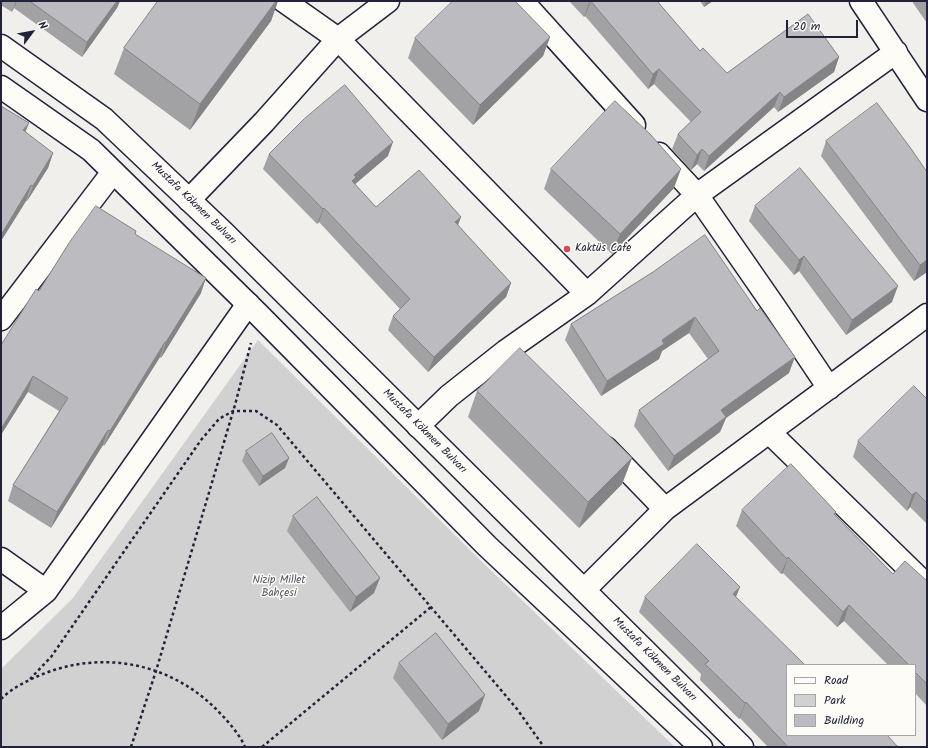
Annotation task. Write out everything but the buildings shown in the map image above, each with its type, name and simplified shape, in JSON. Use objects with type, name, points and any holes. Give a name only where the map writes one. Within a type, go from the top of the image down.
[{"type":"street","points":[[284,1],[338,40],[587,294]]},
{"type":"street","points":[[189,200],[264,122],[338,40],[388,1]]},
{"type":"street","points":[[522,1],[697,195],[776,309],[828,388]]},
{"type":"street","points":[[861,1],[927,100]]},
{"type":"street","name":"Mustafa Kökmen Bulvarı","points":[[1,46],[104,119],[223,232],[742,747]]},
{"type":"street","points":[[418,426],[449,396],[506,351],[587,294],[697,195],[896,52]]},
{"type":"street","points":[[1,87],[91,150],[253,309],[487,546],[701,747]]},
{"type":"street","points":[[1,319],[113,172]]},
{"type":"street","points":[[1,628],[46,591],[253,309]]},
{"type":"street","points":[[584,590],[665,509],[927,315]]},
{"type":"street","points":[[506,351],[523,367]]},
{"type":"street","points":[[590,432],[665,509]]},
{"type":"street","points":[[769,432],[927,586]]},
{"type":"street","points":[[1,559],[46,591]]},
{"type":"path","points":[[131,747],[156,671],[233,411],[253,309]]},
{"type":"path","points":[[1,699],[30,679],[51,657],[201,440],[219,419],[233,411],[256,411],[277,424],[517,710],[544,747]]},
{"type":"path","points":[[262,747],[431,607]]},
{"type":"path","points":[[30,679],[59,668],[89,662],[120,662],[156,671],[178,680],[204,697],[226,719],[245,747]]},
{"type":"green space","name":"Nizip Millet Bahçesi","points":[[258,340],[477,557],[675,747],[1,747],[1,669],[73,598]]},
{"type":"place","name":"Kaktüs Cafe","points":[[567,249]]}]
